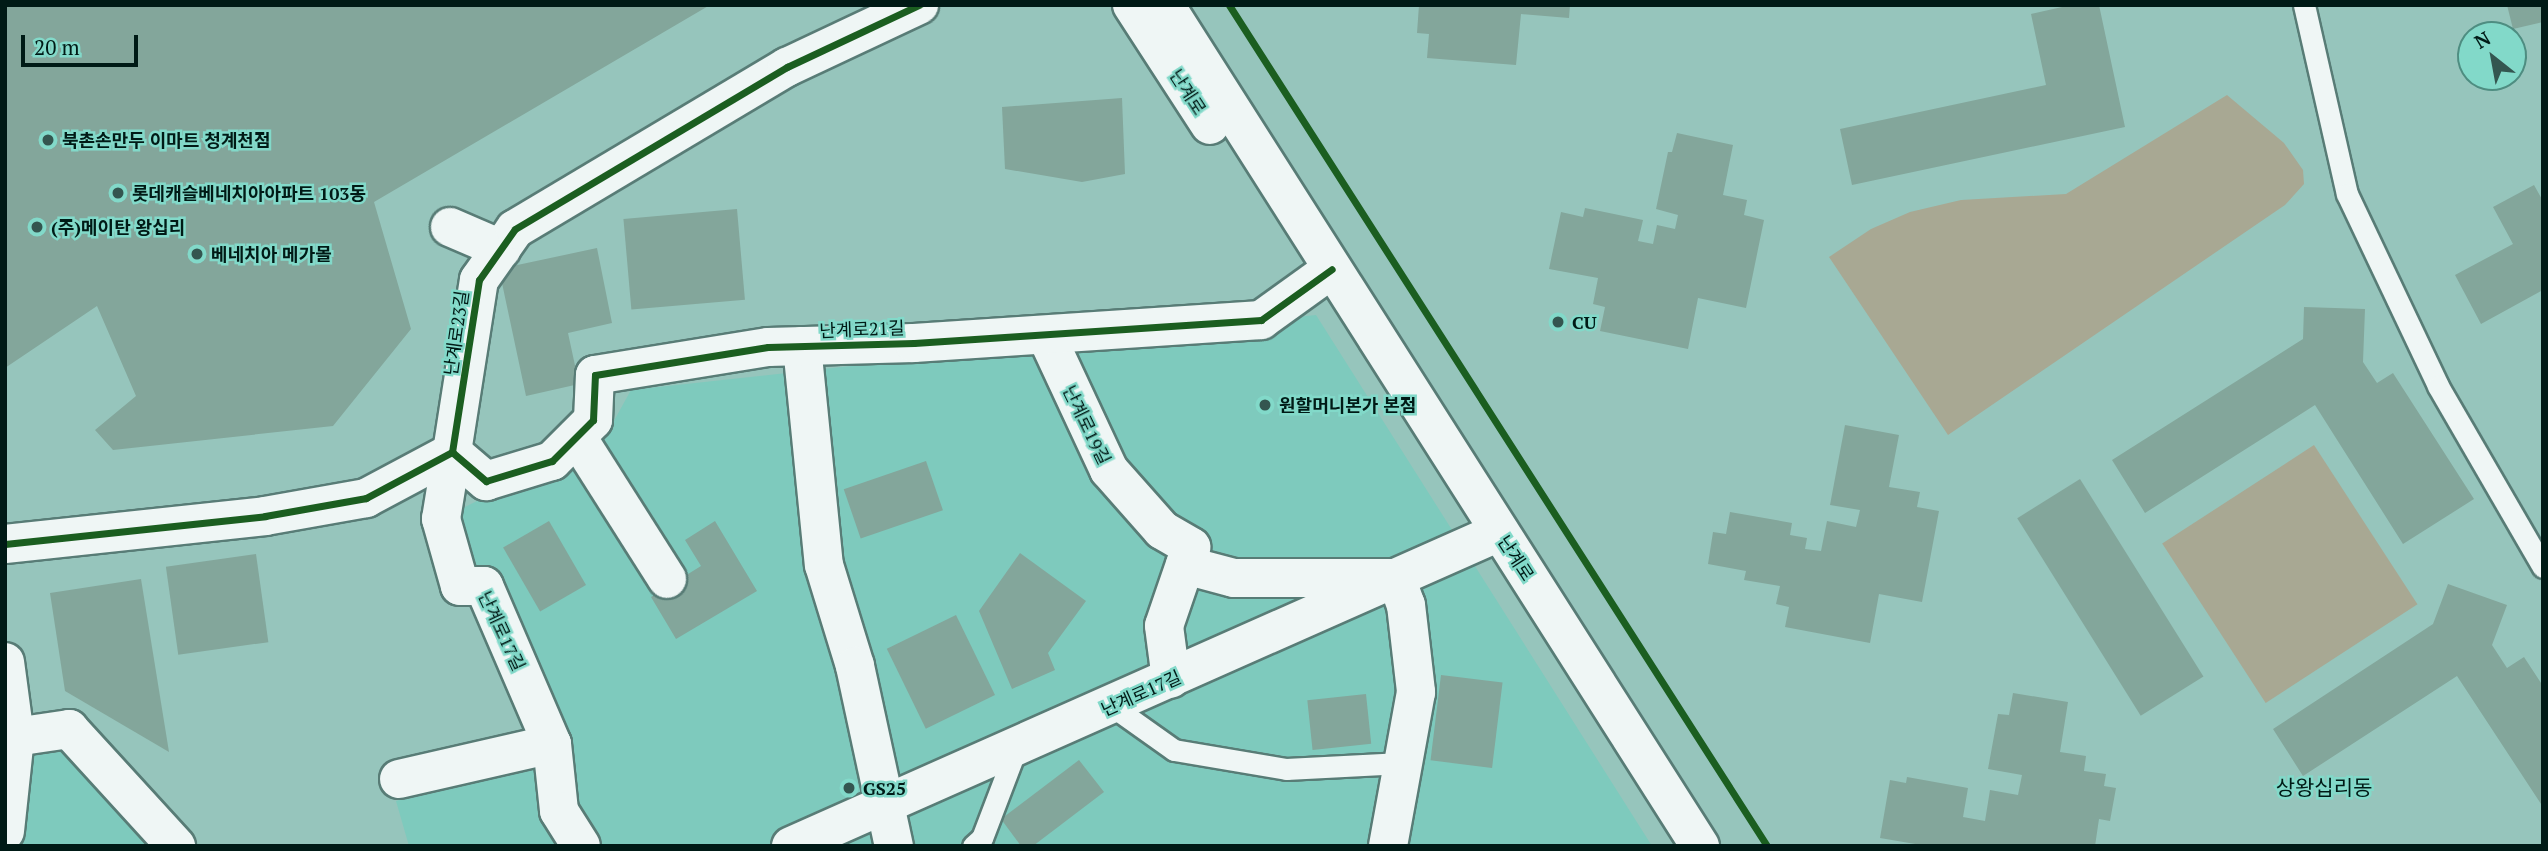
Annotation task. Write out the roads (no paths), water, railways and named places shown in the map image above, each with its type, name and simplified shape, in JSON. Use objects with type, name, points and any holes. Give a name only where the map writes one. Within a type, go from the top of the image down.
[{"type":"street","name":"난계로23길","points":[[452,452],[479,280],[515,229],[787,67],[919,5]]},
{"type":"street","name":"난계로","points":[[1132,5],[1261,205],[1332,269]]},
{"type":"street","name":"난계로","points":[[1165,5],[1700,846]]},
{"type":"street","points":[[450,227],[501,249]]},
{"type":"street","name":"난계로21길","points":[[452,452],[486,481],[552,461],[593,420],[595,375],[768,347],[1045,335],[1261,320],[1332,269]]},
{"type":"street","name":"난계로19길","points":[[1045,335],[1109,470],[1162,530],[1191,547],[1185,565]]},
{"type":"street","points":[[802,346],[824,565],[855,666],[894,846]]},
{"type":"street","points":[[577,437],[667,579]]},
{"type":"street","points":[[5,544],[265,516],[366,498],[452,452]]},
{"type":"street","name":"난계로17길","points":[[452,452],[441,519],[460,586],[484,586],[552,744],[559,811],[581,846]]},
{"type":"street","name":"난계로17길","points":[[791,846],[1016,749],[1499,532]]},
{"type":"street","points":[[1171,679],[1164,626],[1185,565],[1234,578],[1396,578],[1406,605],[1416,661],[1416,692],[1388,846]]},
{"type":"street","points":[[5,662],[15,737],[5,831]]},
{"type":"street","points":[[15,737],[69,729],[176,846]]},
{"type":"street","points":[[399,779],[552,744]]},
{"type":"lane","points":[[2304,5],[2347,194],[2438,386],[2543,567]]},
{"type":"lane","points":[[1112,706],[1174,750],[1286,769],[1402,763]]},
{"type":"lane","points":[[973,846],[982,838],[1016,749]]},
{"type":"place","name":"북촌손만두 이마트 청계천점","points":[[48,140]]},
{"type":"place","name":"롯데캐슬베네치아아파트 103동","points":[[118,193]]},
{"type":"place","name":"(주)메이탄 왕십리","points":[[37,227]]},
{"type":"place","name":"베네치아 메가몰","points":[[197,254]]},
{"type":"place","name":"CU","points":[[1558,322]]},
{"type":"place","name":"원할머니본가 본점","points":[[1265,405]]},
{"type":"place","name":"GS25","points":[[849,788]]},
{"type":"district","name":"상왕십리동","points":[[2324,787]]}]
